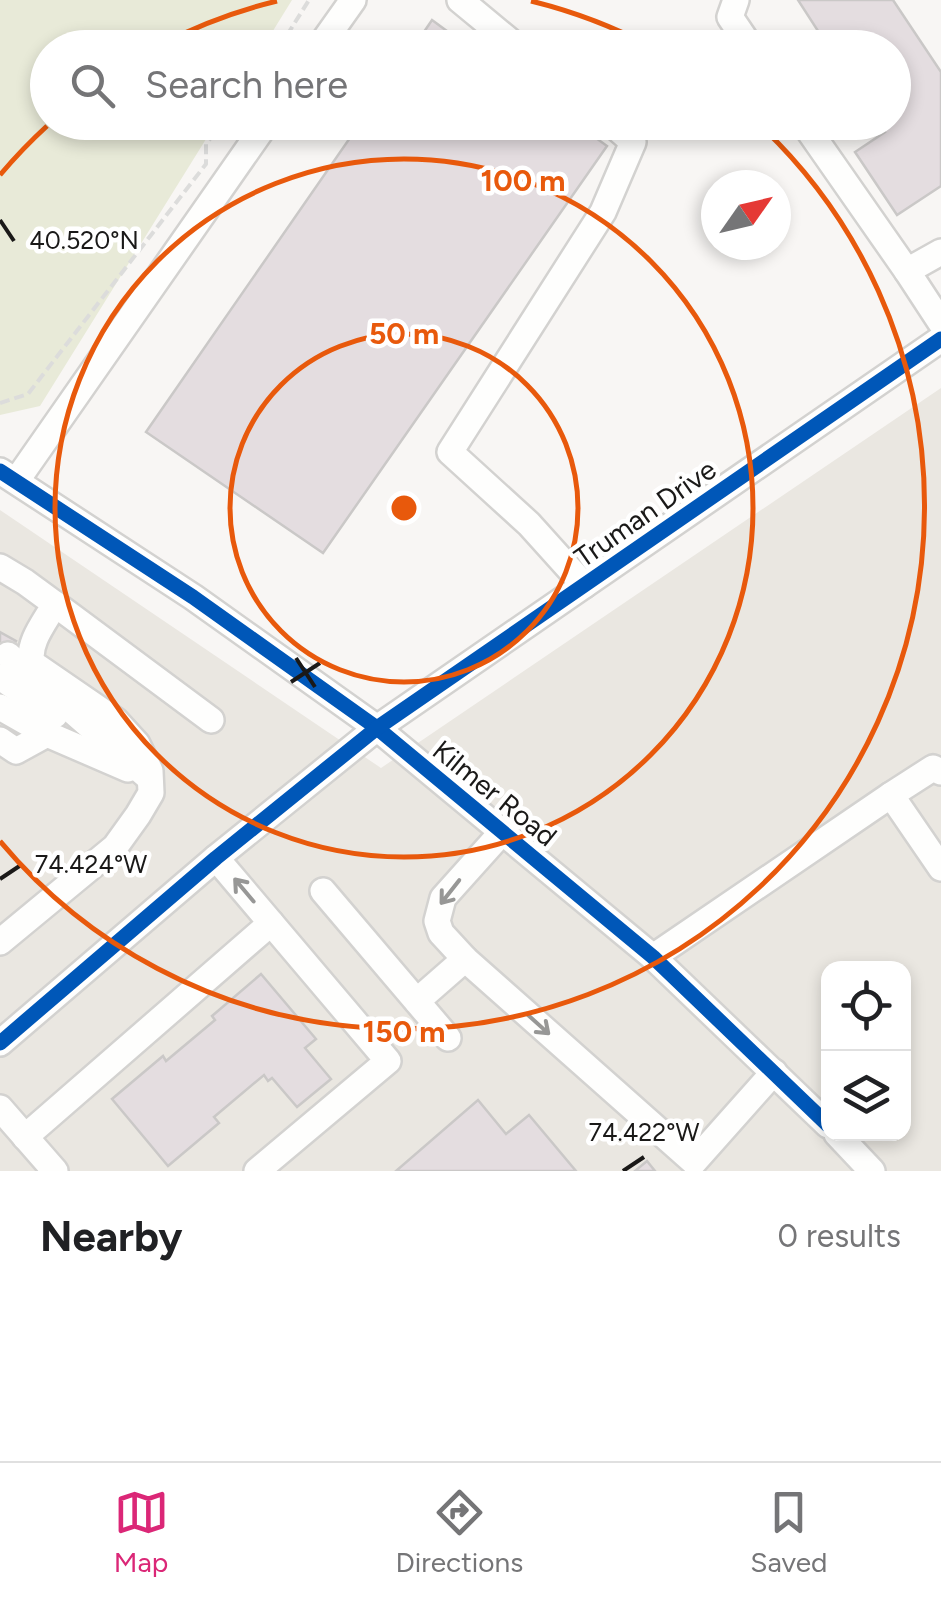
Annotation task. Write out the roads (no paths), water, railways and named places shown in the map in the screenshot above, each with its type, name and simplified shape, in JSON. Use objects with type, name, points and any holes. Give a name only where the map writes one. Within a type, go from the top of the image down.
[{"type":"street","points":[[331,30],[352,0]]},
{"type":"street","points":[[460,0],[496,30]]},
{"type":"street","points":[[736,0],[730,16],[739,30]]},
{"type":"street","points":[[8,475],[254,140]]},
{"type":"street","points":[[584,585],[529,524],[450,452],[603,212],[631,140]]},
{"type":"street","points":[[816,140],[941,323]]},
{"type":"street","points":[[907,271],[941,252]]},
{"type":"street","name":"Truman Drive","points":[[0,1043],[216,858],[377,728],[941,339]]},
{"type":"street","name":"Kilmer Road","points":[[8,475],[193,597],[377,728],[653,957],[821,1119]]},
{"type":"street","points":[[0,567],[210,720]]},
{"type":"street","points":[[0,942],[115,846],[151,793],[150,771],[137,744],[115,720],[32,663],[33,642],[55,604]]},
{"type":"street","points":[[4,666],[150,779]]},
{"type":"street","points":[[0,708],[47,734],[150,779]]},
{"type":"street","points":[[5,748],[47,734]]},
{"type":"street","points":[[653,957],[932,768],[941,772]]},
{"type":"street","points":[[891,795],[941,868]]},
{"type":"street","points":[[503,831],[442,898],[436,921],[441,934],[699,1166],[774,1072]]},
{"type":"street","points":[[216,858],[388,1061],[257,1171]]},
{"type":"street","points":[[323,891],[448,1038]]},
{"type":"street","points":[[25,1136],[271,923]]},
{"type":"street","points":[[417,1002],[465,958]]},
{"type":"street","points":[[0,1108],[54,1171]]},
{"type":"street","points":[[844,1141],[872,1171]]}]
